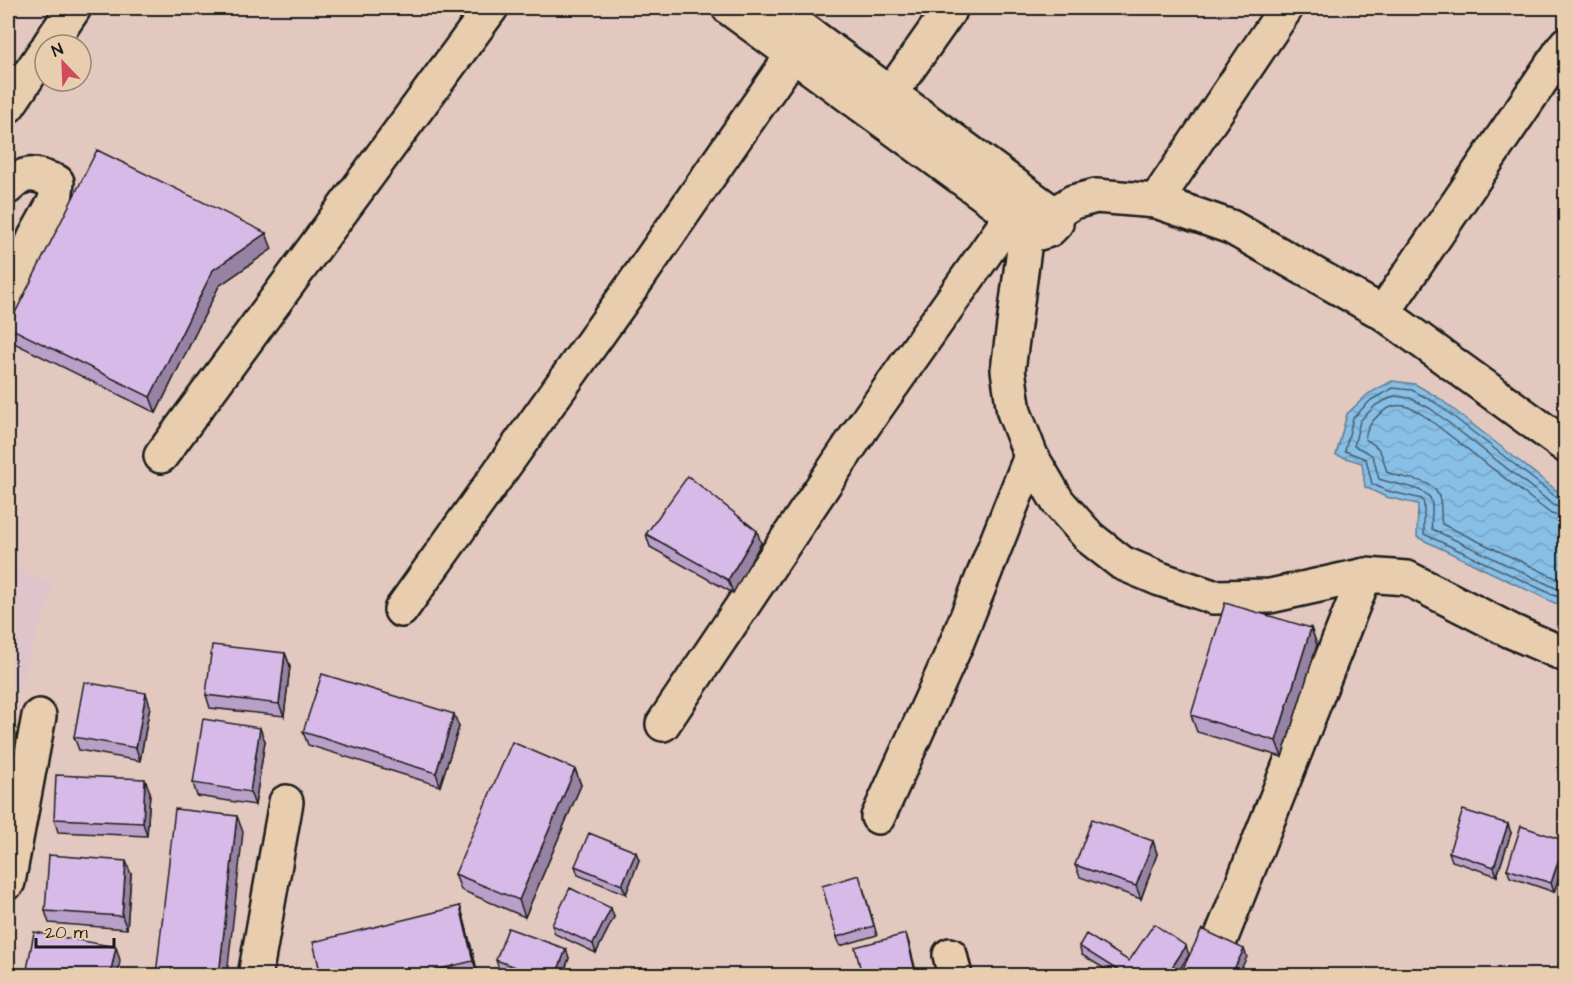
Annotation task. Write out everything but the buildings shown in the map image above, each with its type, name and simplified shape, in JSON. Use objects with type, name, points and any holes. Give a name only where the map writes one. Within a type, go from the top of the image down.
[{"type":"street","points":[[57,33],[74,8]]},
{"type":"street","points":[[161,456],[491,8]]},
{"type":"street","points":[[729,8],[1031,218]]},
{"type":"street","points":[[774,8],[891,93],[1031,218]]},
{"type":"street","points":[[891,93],[951,8]]},
{"type":"street","points":[[1156,201],[1286,8]]},
{"type":"street","points":[[1383,313],[1566,44]]},
{"type":"street","points":[[401,610],[634,284],[794,53]]},
{"type":"street","points":[[8,103],[33,68]]},
{"type":"street","points":[[8,187],[17,178],[33,173],[57,182],[55,201],[35,237],[8,300]]},
{"type":"street","points":[[663,724],[864,425],[1031,218],[1073,202],[1096,196],[1156,201],[1231,227],[1383,313],[1566,446]]},
{"type":"street","points":[[1031,218],[1008,370],[1014,412],[1031,456],[1058,502],[1090,538],[1122,562],[1160,579],[1213,597],[1270,596],[1365,575],[1407,578],[1512,632],[1566,655]]},
{"type":"street","points":[[878,817],[955,647],[1031,456]]},
{"type":"street","points":[[1218,943],[1365,575]]},
{"type":"street","points":[[8,882],[39,716]]},
{"type":"street","points":[[255,975],[286,802]]},
{"type":"shaded area","points":[[8,565],[54,583],[8,722]]},
{"type":"water","points":[[1392,381],[1415,384],[1439,398],[1565,497],[1565,608],[1417,537],[1418,504],[1386,497],[1365,487],[1362,463],[1336,455],[1347,414],[1368,394]]}]
